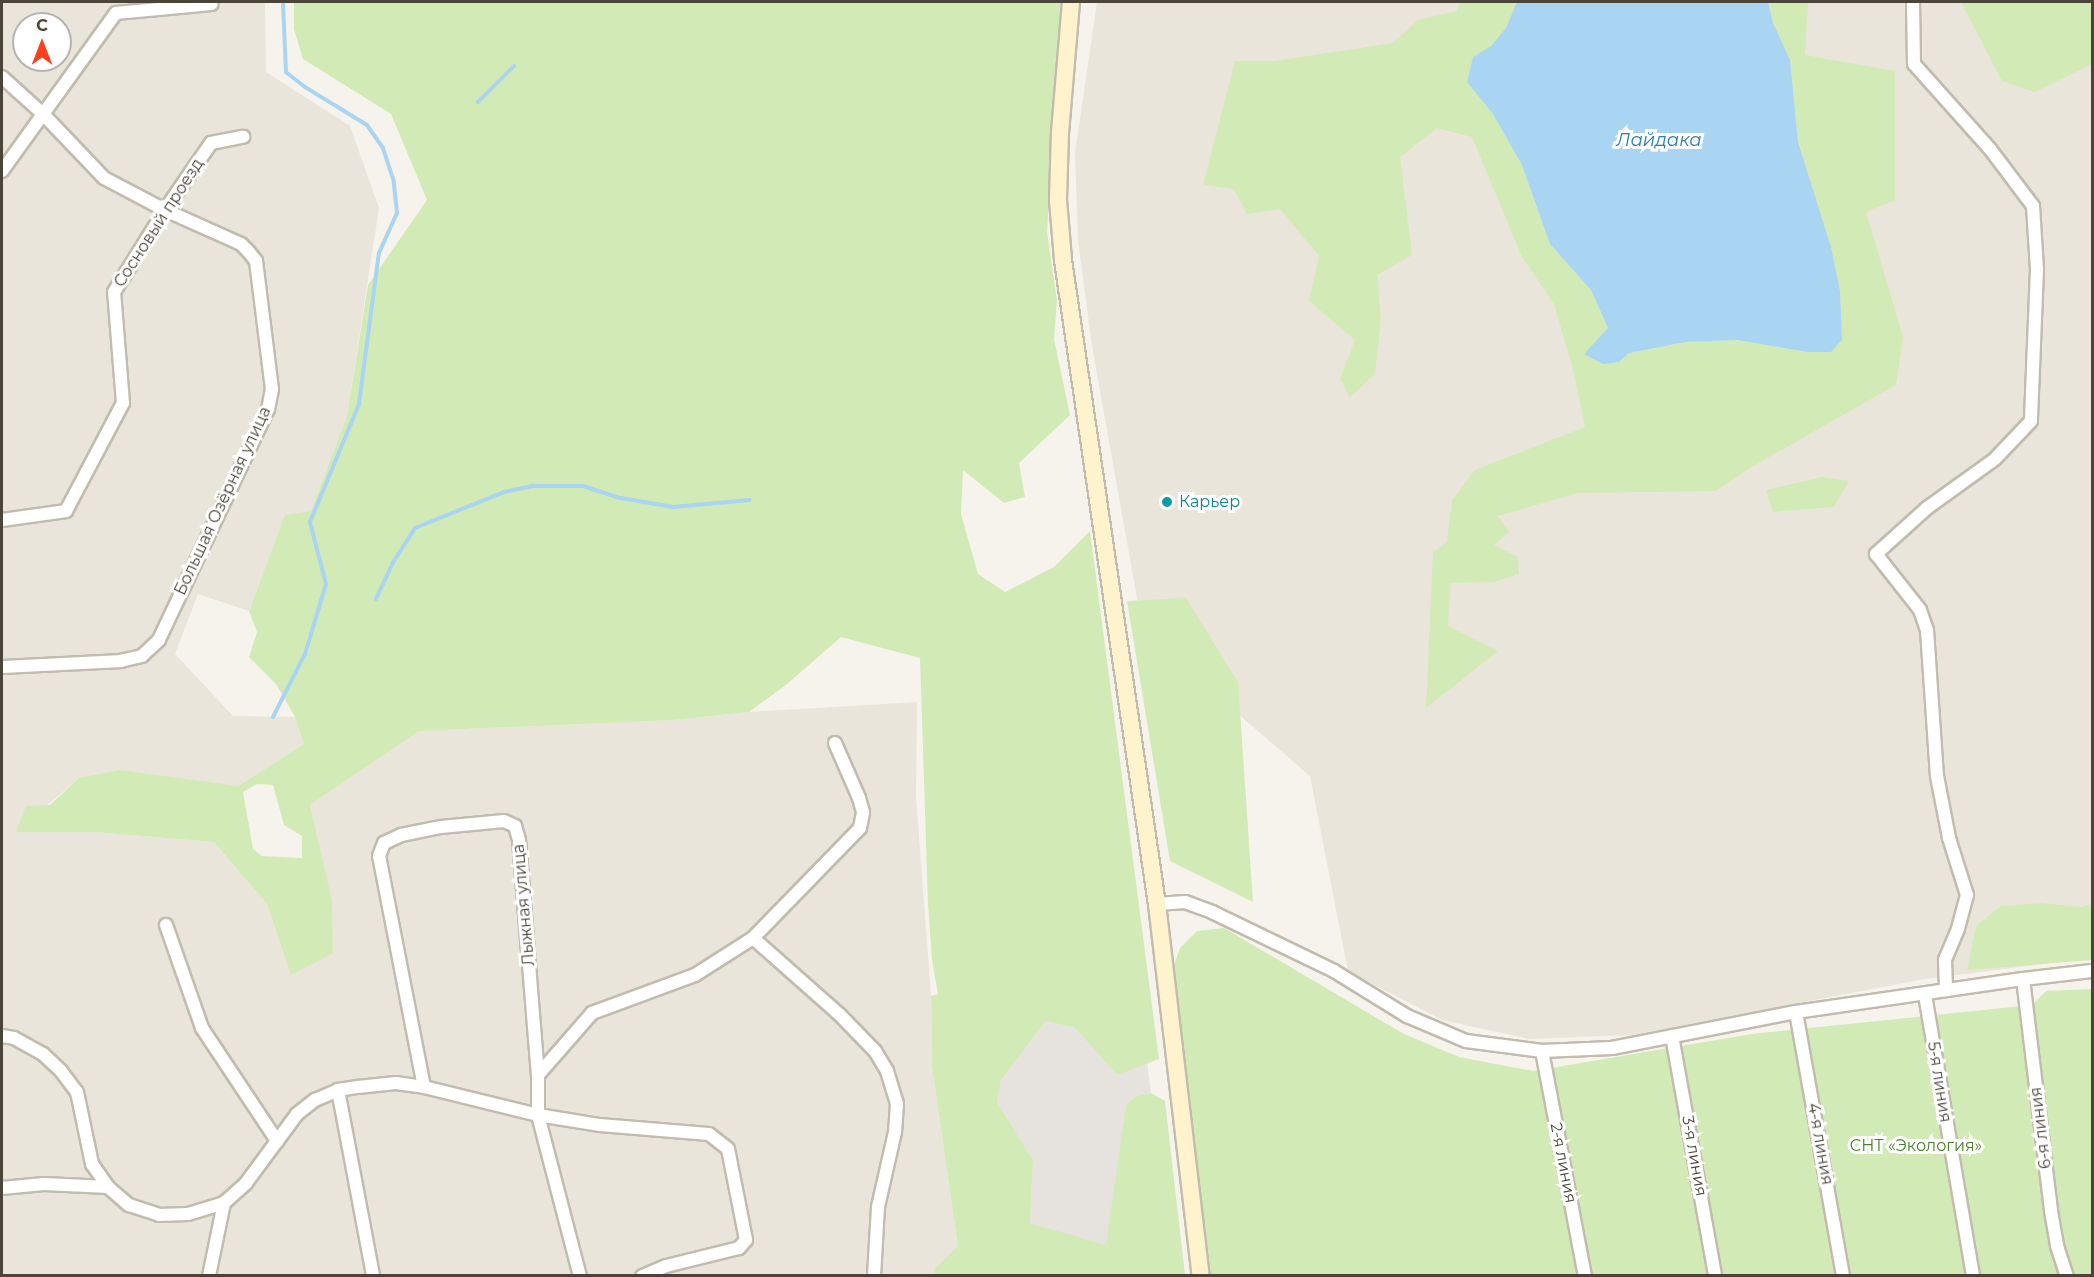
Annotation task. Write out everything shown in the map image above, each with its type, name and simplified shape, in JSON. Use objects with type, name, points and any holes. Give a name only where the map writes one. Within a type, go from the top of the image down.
[{"type":"main road","points":[[1071,2],[1060,132],[1058,200],[1063,260],[1156,904],[1201,1275]]},
{"type":"street","points":[[1913,2],[1914,64],[1990,149],[2033,206],[2037,269],[2031,421],[1995,459],[1927,508],[1876,554],[1920,610],[1927,630],[1937,776],[1949,838],[1966,895],[1958,929],[1945,960],[1947,990]]},
{"type":"street","points":[[2,171],[116,14],[212,4]]},
{"type":"street","name":"Большая Озёрная улица","points":[[2,77],[43,114],[104,178],[165,210],[241,244],[256,261],[272,389],[268,409],[159,640],[142,656],[121,661],[2,667]]},
{"type":"street","name":"Сосновый проезд","points":[[2,520],[66,511],[123,403],[114,292],[165,210],[211,143],[243,137]]},
{"type":"street","points":[[538,1075],[592,1014],[695,975],[753,938],[860,828],[863,812],[859,798],[835,743]]},
{"type":"street","name":"Лыжная улица","points":[[424,1087],[379,856],[384,843],[401,835],[441,827],[504,821],[515,826],[519,840],[538,1075],[538,1115],[580,1275]]},
{"type":"street","points":[[1156,904],[1185,902],[1212,912],[1334,971],[1407,1016],[1466,1041],[1542,1052],[1612,1048],[1796,1012],[2023,978],[2092,971]]},
{"type":"street","points":[[166,925],[201,1028],[276,1141]]},
{"type":"street","points":[[753,938],[839,1014],[875,1051],[887,1071],[897,1104],[895,1131],[878,1207],[874,1275]]},
{"type":"street","name":"6-я линия","points":[[2023,978],[2051,1211],[2057,1246],[2067,1275]]},
{"type":"street","name":"5-я линия","points":[[1925,994],[1973,1275]]},
{"type":"street","name":"4-я линия","points":[[1796,1012],[1844,1275]]},
{"type":"street","points":[[2,1036],[14,1038],[43,1054],[61,1071],[77,1092],[93,1164],[108,1187],[129,1205],[159,1215],[188,1214],[224,1203],[246,1183],[297,1114],[315,1100],[338,1090],[396,1083],[424,1087],[538,1115],[600,1125],[709,1134],[728,1149],[746,1240],[739,1248],[666,1266],[642,1275]]},
{"type":"street","name":"3-я линия","points":[[1672,1036],[1715,1275]]},
{"type":"street","name":"2-я линия","points":[[1542,1052],[1585,1275]]},
{"type":"street","points":[[338,1090],[373,1275]]},
{"type":"street","points":[[2,1188],[44,1184],[108,1187]]},
{"type":"street","points":[[208,1275],[224,1203]]},
{"type":"shaded area","points":[[2,2],[265,2],[266,72],[350,126],[379,208],[347,416],[311,511],[285,516],[249,611],[198,594],[175,654],[233,716],[295,717],[304,744],[238,786],[79,778],[16,832],[94,832],[214,842],[267,904],[291,974],[332,900],[310,805],[419,731],[674,720],[749,712],[917,702],[916,797],[931,995],[932,1067],[958,1246],[934,1269],[935,1276],[2,1276]]},
{"type":"shaded area","points":[[1097,2],[2092,2],[2092,958],[1925,979],[1632,1035],[1529,1039],[1442,1020],[1348,971],[1310,776],[1143,632],[1092,346],[1078,240],[1075,153]]},
{"type":"shaded area","points":[[1046,1021],[1075,1028],[1117,1075],[1147,1062],[1151,1093],[1136,1096],[1126,1105],[1107,1246],[1030,1223],[1033,1160],[997,1102],[1001,1080]]},
{"type":"green space","points":[[294,2],[1061,2],[1047,232],[1057,300],[1054,339],[1070,415],[1019,463],[1025,497],[1004,503],[963,470],[961,514],[978,574],[1005,592],[1054,567],[1090,531],[1159,1059],[1117,1075],[1075,1028],[1046,1021],[1001,1080],[997,1102],[1033,1160],[1030,1223],[1106,1245],[1126,1105],[1136,1096],[1151,1093],[1165,1101],[1185,1275],[935,1275],[934,1269],[958,1246],[932,1067],[931,996],[938,994],[932,960],[928,904],[920,658],[841,637],[787,684],[749,712],[674,720],[419,731],[310,805],[332,900],[333,953],[291,975],[267,904],[214,842],[94,832],[16,832],[26,806],[50,805],[79,778],[120,770],[238,786],[304,744],[295,717],[276,684],[249,657],[257,632],[249,611],[285,515],[311,511],[347,416],[368,285],[427,200],[391,114],[303,59],[294,29]],"holes":[[[257,784],[273,785],[284,825],[302,836],[302,858],[262,856],[253,849],[243,792]]]},
{"type":"green space","points":[[1460,2],[1517,2],[1506,28],[1491,46],[1473,57],[1467,82],[1493,114],[1522,165],[1550,244],[1591,290],[1608,328],[1584,354],[1619,362],[1629,353],[1685,342],[1737,340],[1808,352],[1831,352],[1842,340],[1840,291],[1831,247],[1798,142],[1790,60],[1773,23],[1768,2],[1808,2],[1805,55],[1895,71],[1895,200],[1866,212],[1903,337],[1896,385],[1748,469],[1716,491],[1578,493],[1498,516],[1509,532],[1494,545],[1518,557],[1519,574],[1494,582],[1450,583],[1448,626],[1498,651],[1426,708],[1433,553],[1447,541],[1452,500],[1475,470],[1585,427],[1573,369],[1554,304],[1522,257],[1472,137],[1437,128],[1400,157],[1412,255],[1377,275],[1381,319],[1375,374],[1350,397],[1340,379],[1355,340],[1309,301],[1319,256],[1280,209],[1247,214],[1234,189],[1203,185],[1235,61],[1275,61],[1393,43],[1418,20],[1457,11]]},
{"type":"green space","points":[[1961,2],[2092,2],[2092,64],[2035,92],[2002,81]]},
{"type":"green space","points":[[1822,477],[1849,481],[1834,507],[1773,512],[1766,490]]},
{"type":"green space","points":[[1186,598],[1238,682],[1253,902],[1170,861],[1127,601]]},
{"type":"green space","points":[[2039,903],[2082,907],[2092,904],[2092,960],[1967,970],[1976,926],[2001,906]]},
{"type":"green space","name":"СНТ «Экология»","points":[[1224,928],[1404,1034],[1459,1057],[1533,1071],[1752,1034],[2032,1005],[2046,991],[2092,989],[2092,1275],[1211,1275],[1173,968],[1180,948],[1197,931]]},
{"type":"water","name":"Лайдака","points":[[1517,2],[1768,2],[1773,23],[1790,60],[1798,142],[1831,247],[1840,291],[1842,340],[1831,352],[1808,352],[1737,340],[1685,342],[1629,353],[1619,362],[1603,364],[1584,354],[1608,328],[1591,290],[1550,244],[1522,165],[1493,114],[1467,82],[1473,57],[1491,46],[1506,28]]},
{"type":"waterway","points":[[273,717],[305,654],[326,584],[310,522],[359,404],[379,253],[397,213],[394,182],[383,148],[367,125],[305,87],[286,72],[283,2]]},
{"type":"waterway","points":[[478,102],[514,66]]},
{"type":"waterway","points":[[376,599],[392,564],[415,528],[504,492],[533,486],[583,486],[621,498],[673,507],[750,500]]},
{"type":"place","name":"Карьер","points":[[1167,502]]}]
